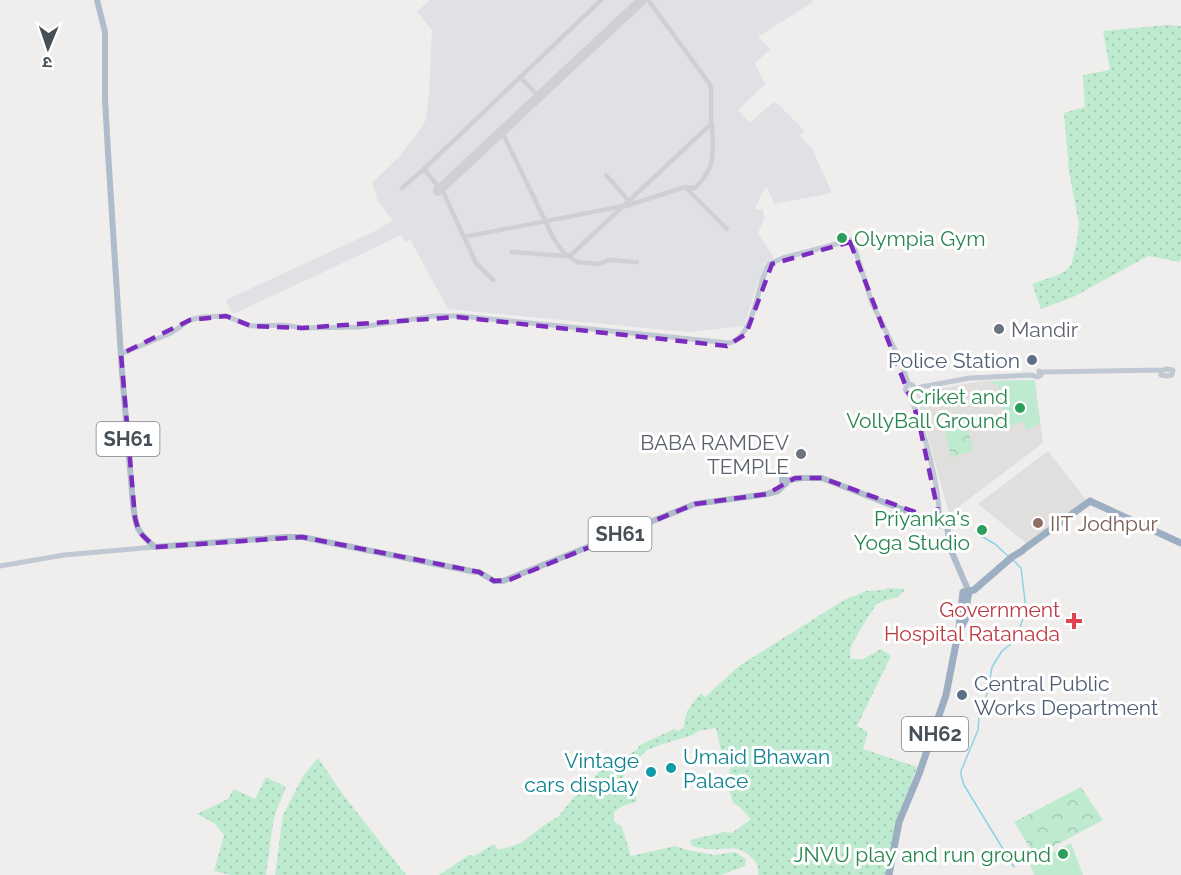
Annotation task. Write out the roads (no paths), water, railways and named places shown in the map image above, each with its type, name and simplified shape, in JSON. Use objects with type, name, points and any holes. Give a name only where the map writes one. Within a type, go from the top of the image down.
[{"type":"highway","points":[[967,593],[1091,501],[1181,542]]},
{"type":"highway","name":"NH62","points":[[891,875],[899,822],[913,790],[946,695],[967,593]]},
{"type":"main road","name":"SH61","points":[[97,0],[105,33],[105,106],[121,354],[135,518],[139,532],[155,547],[296,537],[478,572],[494,581],[503,581],[691,506],[767,494],[785,482],[801,478],[822,478],[930,520],[942,522]]},
{"type":"main road","points":[[121,354],[171,333],[190,320],[226,316],[251,326],[284,325],[302,328],[360,327],[434,316],[471,317],[730,343],[745,332],[769,264],[783,258],[851,241],[872,303],[899,358],[911,389],[932,469],[950,554],[967,593]]},
{"type":"main road","points":[[911,389],[981,377],[1152,372],[1162,372],[1161,375],[1164,376],[1176,373]]},
{"type":"main road","points":[[691,506],[700,510],[707,502]]},
{"type":"main road","points":[[0,566],[62,555],[155,547]]},
{"type":"waterway","points":[[976,533],[995,544],[1009,557]]},
{"type":"waterway","points":[[1013,560],[1021,568],[1026,609],[1016,640],[1002,651],[992,667],[988,690],[979,717],[978,730],[961,775],[964,785],[1014,867]]},
{"type":"place","name":"Olympia Gym","points":[[842,238]]},
{"type":"place","name":"Mandir","points":[[999,329]]},
{"type":"place","name":"Police Station","points":[[1032,360]]},
{"type":"place","name":"Criket and VollyBall Ground","points":[[1020,408]]},
{"type":"place","name":"BABA RAMDEV TEMPLE","points":[[801,454]]},
{"type":"place","name":"IIT Jodhpur","points":[[1038,523]]},
{"type":"place","name":"Priyanka's Yoga Studio","points":[[982,530]]},
{"type":"place","name":"Government Hospital Ratanada","points":[[1074,621]]},
{"type":"place","name":"Central Public Works Department","points":[[962,695]]},
{"type":"place","name":"Umaid Bhawan Palace","points":[[671,768]]},
{"type":"place","name":"Vintage cars display","points":[[651,772]]},
{"type":"place","name":"JNVU play and run ground","points":[[1063,854]]}]
